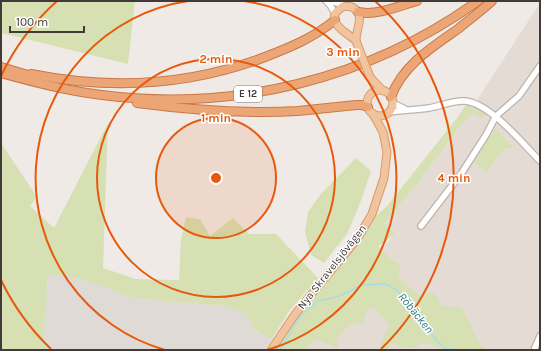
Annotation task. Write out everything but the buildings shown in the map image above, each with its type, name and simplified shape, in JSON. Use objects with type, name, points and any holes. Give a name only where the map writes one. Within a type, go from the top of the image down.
[{"type":"highway","points":[[358,12],[374,12],[417,1]]},
{"type":"highway","name":"E 12","points":[[1,67],[83,89],[156,95],[194,95],[248,90],[302,79],[354,63],[423,31],[471,1]]},
{"type":"highway","name":"E 12","points":[[1,73],[57,88],[103,95],[155,99],[193,99],[275,90],[354,67],[401,47],[457,16],[478,1]]},
{"type":"highway","points":[[392,100],[397,84],[418,59],[492,1]]},
{"type":"highway","points":[[21,72],[57,79],[112,84],[144,83],[199,77],[229,70],[276,53],[315,36],[335,17]]},
{"type":"highway","points":[[103,95],[129,102],[166,107],[218,111],[298,111],[362,105],[371,111]]},
{"type":"main road","points":[[356,41],[338,28],[335,17],[340,8],[345,6],[352,7],[358,12],[360,20],[356,32],[356,41],[370,77],[371,94],[367,102],[371,111],[379,116],[387,114],[392,100],[388,94],[383,91],[370,77]]},
{"type":"main road","points":[[371,94],[376,91],[383,91]]},
{"type":"main road","name":"Nya Skravelsjövägen","points":[[271,350],[296,313],[356,239],[372,214],[384,178],[386,141],[383,132],[371,111]]},
{"type":"main road","name":"Nya Skravelsjövägen","points":[[383,132],[383,124],[387,114]]},
{"type":"street","points":[[326,1],[330,5],[335,17]]},
{"type":"street","points":[[331,1],[345,6]]},
{"type":"street","points":[[421,226],[461,174],[486,135],[496,116],[519,96],[540,66]]},
{"type":"street","points":[[392,100],[407,110]]},
{"type":"street","points":[[387,114],[430,108],[459,101],[469,101],[478,104],[496,116],[540,161]]},
{"type":"street","points":[[534,350],[540,336]]},
{"type":"shaded area","points":[[540,3],[540,350],[306,350],[394,234],[384,224],[420,180],[463,122],[473,113],[479,97]]},
{"type":"shaded area","points":[[65,275],[107,288],[131,298],[225,306],[245,313],[254,329],[271,340],[265,350],[48,350],[44,336],[48,276]]},
{"type":"green space","points":[[1,1],[135,1],[128,64],[1,33]]},
{"type":"green space","points":[[466,105],[487,112],[482,118],[473,113],[463,122],[420,180],[384,224],[395,234],[378,246],[390,259],[401,264],[398,277],[408,287],[422,296],[430,292],[437,296],[442,306],[461,308],[468,318],[476,336],[486,350],[443,350],[424,342],[412,348],[401,347],[391,343],[387,350],[378,350],[389,325],[375,308],[368,309],[362,324],[352,323],[338,336],[338,348],[318,340],[310,344],[306,350],[275,350],[300,314],[342,263],[373,219],[387,206]]},
{"type":"green space","points":[[108,123],[103,268],[136,279],[179,280],[181,239],[186,217],[200,219],[210,236],[233,218],[249,234],[276,234],[318,278],[290,310],[271,340],[254,329],[245,313],[225,306],[131,298],[107,288],[65,275],[48,276],[44,336],[48,350],[1,350],[1,143],[37,197],[30,206],[54,228]]},
{"type":"green space","points":[[495,129],[513,147],[505,148],[486,172],[474,162]]},
{"type":"green space","points":[[356,158],[371,171],[359,206],[347,234],[324,263],[311,255],[305,232],[308,212],[320,195]]},
{"type":"waterway","name":"Röbäcken","points":[[280,350],[301,315],[318,301],[339,296],[362,285],[385,284],[397,290],[421,318],[426,328],[444,348],[456,350]]}]
